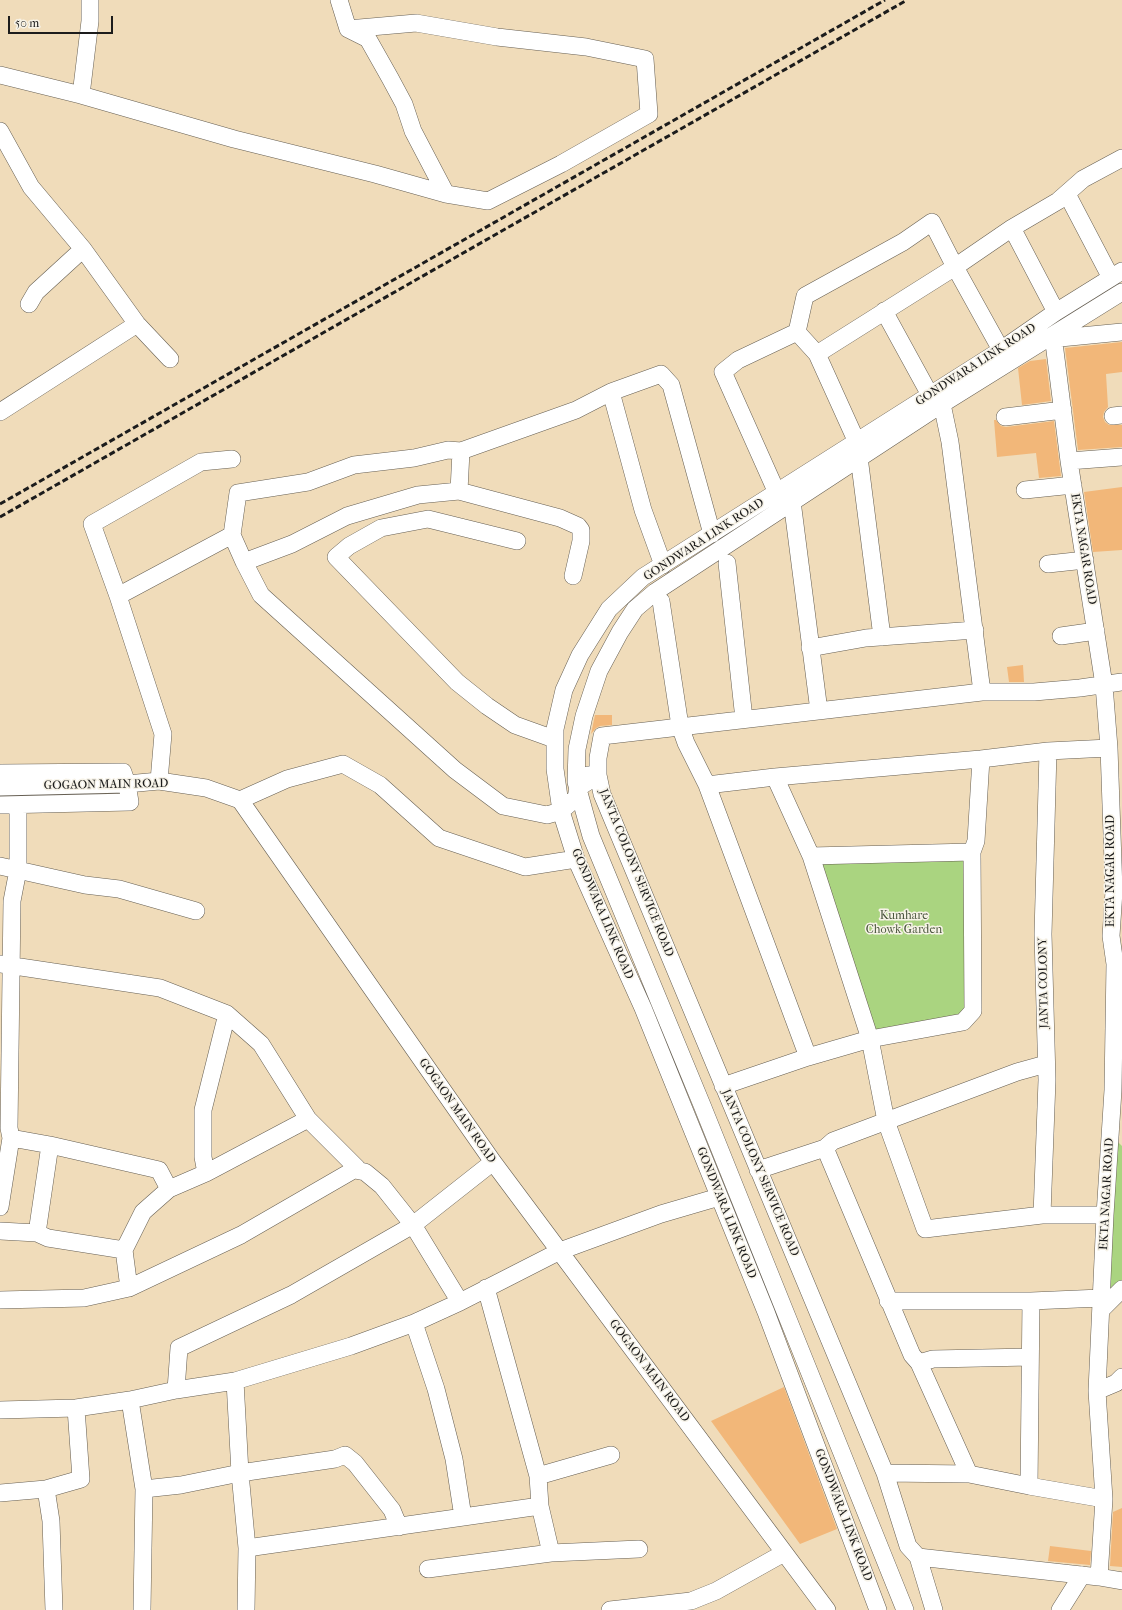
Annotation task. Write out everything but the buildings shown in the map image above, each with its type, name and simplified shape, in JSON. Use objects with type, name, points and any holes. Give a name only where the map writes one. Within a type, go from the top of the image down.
[{"type":"street","points":[[81,95],[90,21],[90,0]]},
{"type":"street","points":[[339,0],[348,29],[368,39],[404,104],[412,131],[446,194]]},
{"type":"street","points":[[0,75],[81,95],[234,139],[375,174],[446,194],[488,201],[561,164],[649,114],[645,59],[586,47],[497,37],[416,23],[348,29]]},
{"type":"street","points":[[0,131],[31,187],[83,249],[137,324],[170,359]]},
{"type":"street","points":[[817,354],[955,267],[1012,228],[1058,201],[1083,179],[1122,158]]},
{"type":"street","points":[[1067,194],[1116,275]]},
{"type":"street","points":[[797,332],[805,296],[904,242],[932,222],[1001,350]]},
{"type":"street","points":[[1012,228],[1056,312]]},
{"type":"street","points":[[29,304],[36,292],[83,249]]},
{"type":"street","name":"GONDWARA LINK ROAD","points":[[878,1610],[766,1312],[643,1008],[576,859],[561,811],[556,774],[554,739],[555,729],[564,690],[580,655],[609,610],[643,577],[855,443],[936,400],[1001,350],[1056,312],[1116,275]]},
{"type":"street","points":[[712,534],[671,385],[660,374],[611,392],[576,410],[461,451],[448,450],[414,458],[354,465],[308,482],[238,493],[232,535],[261,595],[455,770],[503,806],[547,815],[561,811],[576,798],[577,749],[584,716],[599,671],[620,632],[635,609],[655,592],[792,501],[859,459],[936,400],[1057,337],[1122,292]]},
{"type":"street","points":[[884,311],[936,400],[950,442],[982,692]]},
{"type":"street","points":[[0,412],[137,324]]},
{"type":"street","points":[[797,332],[817,354],[855,438],[882,637]]},
{"type":"street","points":[[777,493],[723,372],[738,360],[797,332]]},
{"type":"street","points":[[1057,337],[1122,332]]},
{"type":"street","name":"EKTA NAGAR ROAD","points":[[1057,337],[1069,461],[1104,685],[1118,891],[1111,936],[1115,964],[1113,1090],[1105,1215],[1097,1391],[1104,1499],[1099,1577]]},
{"type":"street","points":[[611,392],[643,510],[663,565]]},
{"type":"street","points":[[1005,417],[1063,410]]},
{"type":"street","points":[[458,491],[461,451]]},
{"type":"street","points":[[1069,461],[1122,457]]},
{"type":"street","points":[[159,781],[163,734],[118,596],[92,524],[201,462],[232,459]]},
{"type":"street","points":[[1025,490],[1073,485]]},
{"type":"street","points":[[244,562],[292,544],[347,516],[418,495],[458,491],[560,518],[578,526],[581,530],[581,541],[572,576]]},
{"type":"street","points":[[792,501],[818,711]]},
{"type":"street","points":[[517,541],[428,519],[381,528],[349,546],[336,557],[457,682],[487,706],[515,725],[554,739]]},
{"type":"street","points":[[118,596],[232,535]]},
{"type":"street","points":[[1048,564],[1085,560]]},
{"type":"street","points":[[727,564],[744,720]]},
{"type":"street","points":[[661,601],[680,726],[686,743],[707,785],[808,1057]]},
{"type":"street","points":[[810,648],[882,637],[975,630]]},
{"type":"street","points":[[1061,636],[1096,631]]},
{"type":"street","points":[[598,775],[598,758],[602,736],[982,692],[1034,692],[1122,682]]},
{"type":"street","points":[[707,785],[775,777],[981,759],[1048,750],[1109,748]]},
{"type":"street","name":"JANTA COLONY","points":[[1042,1215],[1047,1080],[1043,934],[1048,750]]},
{"type":"street","points":[[723,1086],[808,1057],[870,1039],[963,1022],[973,1011],[972,852],[976,841],[981,759]]},
{"type":"street","points":[[240,800],[287,779],[343,764],[380,785],[439,838],[525,867],[576,859]]},
{"type":"street","points":[[0,773],[123,772],[130,802],[0,805]]},
{"type":"street","name":"JANTA COLONY SERVICE ROAD","points":[[556,774],[577,782],[598,775],[602,794],[885,1473],[908,1546],[918,1557],[934,1610]]},
{"type":"street","points":[[775,777],[811,856],[870,1039],[886,1121],[925,1229],[1042,1215],[1105,1215]]},
{"type":"street","name":"GOGAON MAIN ROAD","points":[[0,787],[127,784],[159,781],[206,788],[240,800],[493,1162],[827,1610]]},
{"type":"street","name":"GONDWARA LINK ROAD","points":[[577,782],[591,836],[702,1105],[905,1610]]},
{"type":"street","points":[[0,1207],[11,1138],[9,1128],[6,901],[18,870],[18,805]]},
{"type":"street","points":[[811,856],[972,852]]},
{"type":"street","points":[[0,866],[85,885],[119,889],[196,911]]},
{"type":"street","points":[[6,964],[160,988],[227,1014],[261,1044],[308,1119],[356,1168],[355,1170],[365,1172],[382,1186],[413,1225],[460,1302]]},
{"type":"street","points":[[206,1173],[203,1157],[203,1110],[227,1014]]},
{"type":"street","points":[[758,1170],[825,1148],[833,1141],[1018,1072],[1046,1064]]},
{"type":"street","points":[[129,1288],[124,1250],[143,1212],[168,1189],[206,1173],[308,1119]]},
{"type":"street","points":[[11,1138],[50,1145],[159,1170],[168,1189]]},
{"type":"street","points":[[37,1233],[50,1145]]},
{"type":"street","points":[[825,1148],[888,1301],[912,1355],[919,1363],[969,1474]]},
{"type":"street","points":[[176,1390],[179,1348],[291,1295],[413,1225],[493,1162]]},
{"type":"street","points":[[0,1300],[84,1298],[129,1288],[241,1235],[356,1168]]},
{"type":"street","points":[[0,1410],[76,1408],[236,1381],[351,1346],[414,1323],[460,1302],[560,1251],[660,1214],[719,1197]]},
{"type":"street","points":[[0,1231],[37,1233],[48,1238],[124,1250]]},
{"type":"street","points":[[486,1288],[538,1476],[540,1506],[551,1553]]},
{"type":"street","points":[[888,1301],[1032,1301],[1101,1304],[1122,1289]]},
{"type":"street","points":[[1029,1486],[1032,1301]]},
{"type":"street","points":[[414,1323],[438,1396],[454,1459],[463,1517]]},
{"type":"street","points":[[919,1363],[933,1359],[1030,1357]]},
{"type":"street","points":[[1097,1391],[1116,1383],[1122,1377]]},
{"type":"street","points":[[236,1381],[240,1473],[247,1548],[246,1610]]},
{"type":"street","points":[[130,1400],[144,1489],[142,1610]]},
{"type":"street","points":[[0,1494],[46,1489],[80,1479],[76,1408]]},
{"type":"street","points":[[144,1489],[181,1485],[240,1473],[335,1459],[345,1455],[355,1463],[392,1510],[399,1527]]},
{"type":"street","points":[[538,1476],[611,1455]]},
{"type":"street","points":[[885,1473],[969,1474],[1104,1499]]},
{"type":"street","points":[[46,1489],[51,1521],[54,1610]]},
{"type":"street","points":[[247,1548],[540,1506]]},
{"type":"street","points":[[428,1569],[551,1553],[639,1549]]},
{"type":"street","points":[[610,1610],[693,1605],[784,1553]]},
{"type":"street","points":[[918,1557],[1082,1575],[1122,1581]]},
{"type":"street","points":[[1060,1610],[1082,1575]]},
{"type":"green space","name":"Kumhare Chowk Garden","points":[[972,852],[973,1011],[870,1039],[811,856]]},
{"type":"green space","points":[[1115,1139],[1122,1146],[1122,1282],[1106,1299]]},
{"type":"railway","points":[[0,504],[885,0]]},
{"type":"railway","points":[[0,517],[907,0]]}]
